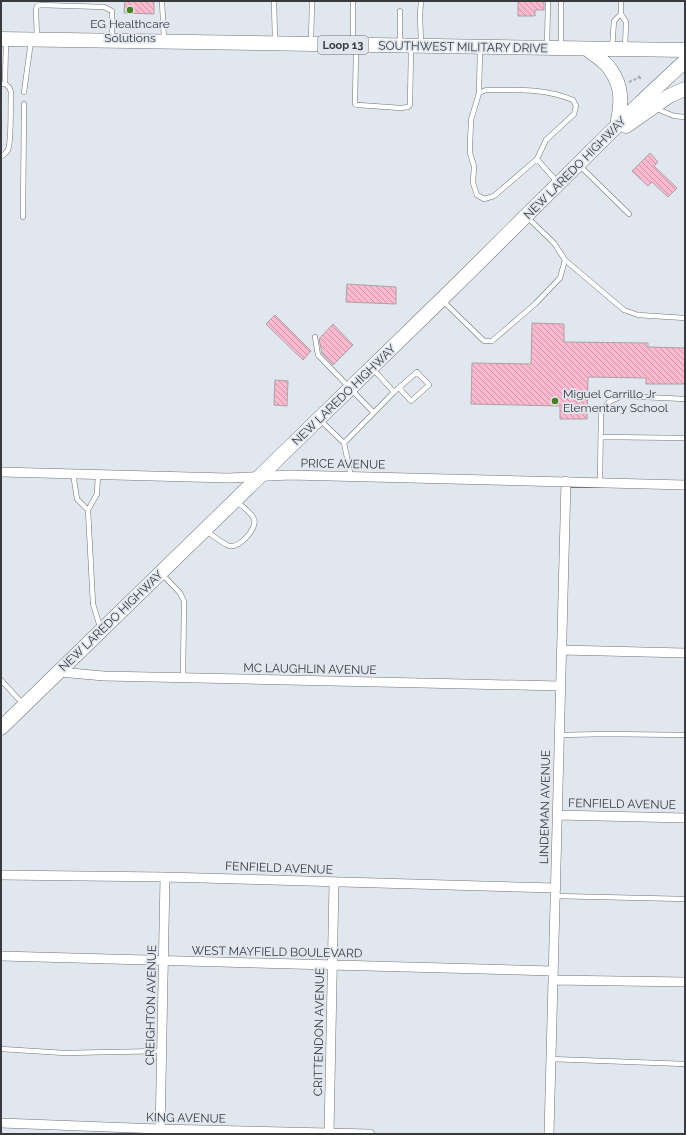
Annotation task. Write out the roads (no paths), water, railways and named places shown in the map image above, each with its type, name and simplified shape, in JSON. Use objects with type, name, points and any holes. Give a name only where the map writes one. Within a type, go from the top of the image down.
[{"type":"main road","name":"SOUTHWEST MILITARY DRIVE","points":[[3,39],[685,50]]},
{"type":"main road","points":[[587,49],[610,68],[619,85],[621,93],[617,126]]},
{"type":"main road","name":"NEW LAREDO HIGHWAY","points":[[1,728],[442,300],[617,126],[646,105],[685,60]]},
{"type":"main road","points":[[594,149],[646,105],[685,89]]},
{"type":"street","name":"PRICE AVENUE","points":[[1,472],[228,478],[290,475],[685,485]]},
{"type":"street","name":"LINDEMAN AVENUE","points":[[549,1134],[566,481]]},
{"type":"street","points":[[561,650],[685,652]]},
{"type":"street","name":"MC LAUGHLIN AVENUE","points":[[59,672],[104,676],[560,686]]},
{"type":"street","name":"FENFIELD AVENUE","points":[[558,815],[685,818]]},
{"type":"street","name":"FENFIELD AVENUE","points":[[1,875],[166,877],[334,882],[556,892]]},
{"type":"street","name":"CREIGHTON AVENUE","points":[[160,1132],[166,877]]},
{"type":"street","name":"CRITTENDON AVENUE","points":[[329,1133],[334,882]]},
{"type":"street","name":"WEST MAYFIELD BOULEVARD","points":[[1,956],[332,965],[685,982]]},
{"type":"street","name":"KING AVENUE","points":[[1,1123],[160,1132],[370,1134]]},
{"type":"lane","points":[[162,1],[164,42]]},
{"type":"lane","points":[[274,1],[275,44]]},
{"type":"lane","points":[[311,44],[312,1]]},
{"type":"lane","points":[[353,1],[355,104],[401,108],[408,107],[410,105],[411,46],[420,15],[421,1]]},
{"type":"lane","points":[[547,48],[548,1]]},
{"type":"lane","points":[[561,1],[562,48]]},
{"type":"lane","points":[[619,49],[614,21],[620,14],[621,1]]},
{"type":"lane","points":[[24,92],[34,39],[36,4],[110,9],[112,11],[112,41]]},
{"type":"lane","points":[[400,11],[411,46]]},
{"type":"lane","points":[[619,49],[626,22],[620,14]]},
{"type":"lane","points":[[1,156],[5,155],[8,150],[10,140],[11,92],[9,87],[3,84],[3,39]]},
{"type":"lane","points":[[478,93],[486,90],[546,91],[573,100],[576,106],[574,114],[546,140],[537,159],[494,196],[484,199],[476,195],[473,183],[474,166],[470,153],[471,120],[478,93],[480,47]]},
{"type":"lane","points":[[23,217],[24,104]]},
{"type":"lane","points":[[646,105],[674,116],[685,116]]},
{"type":"lane","points":[[537,159],[559,184]]},
{"type":"lane","points":[[578,165],[629,214]]},
{"type":"lane","points":[[526,216],[554,243],[565,260],[624,310],[638,315],[685,318]]},
{"type":"lane","points":[[442,300],[484,341],[492,341],[535,304],[560,278],[565,260]]},
{"type":"lane","points":[[315,337],[318,355],[373,412]]},
{"type":"lane","points":[[372,367],[394,392]]},
{"type":"lane","points":[[344,443],[373,412],[394,392],[417,372],[429,385],[411,401],[399,388]]},
{"type":"lane","points":[[600,482],[601,412],[609,402],[622,396],[685,399]]},
{"type":"lane","points":[[319,419],[344,443],[350,477]]},
{"type":"lane","points":[[601,437],[685,438]]},
{"type":"lane","points":[[73,474],[77,499],[88,510]]},
{"type":"lane","points":[[98,474],[97,494],[88,510],[93,604],[101,631]]},
{"type":"lane","points":[[205,530],[230,546],[236,546],[243,541],[254,528],[255,523],[254,518],[235,500]]},
{"type":"lane","points":[[160,573],[180,593],[184,600],[183,678]]},
{"type":"lane","points":[[1,680],[24,706]]},
{"type":"lane","points":[[559,734],[685,735]]},
{"type":"lane","points":[[556,892],[685,899]]},
{"type":"lane","points":[[1,1049],[65,1053],[162,1051]]},
{"type":"lane","points":[[551,1059],[685,1064]]},
{"type":"place","name":"EG Healthcare Solutions","points":[[130,10]]},
{"type":"place","name":"Miguel Carrillo Jr Elementary School","points":[[555,401]]}]
